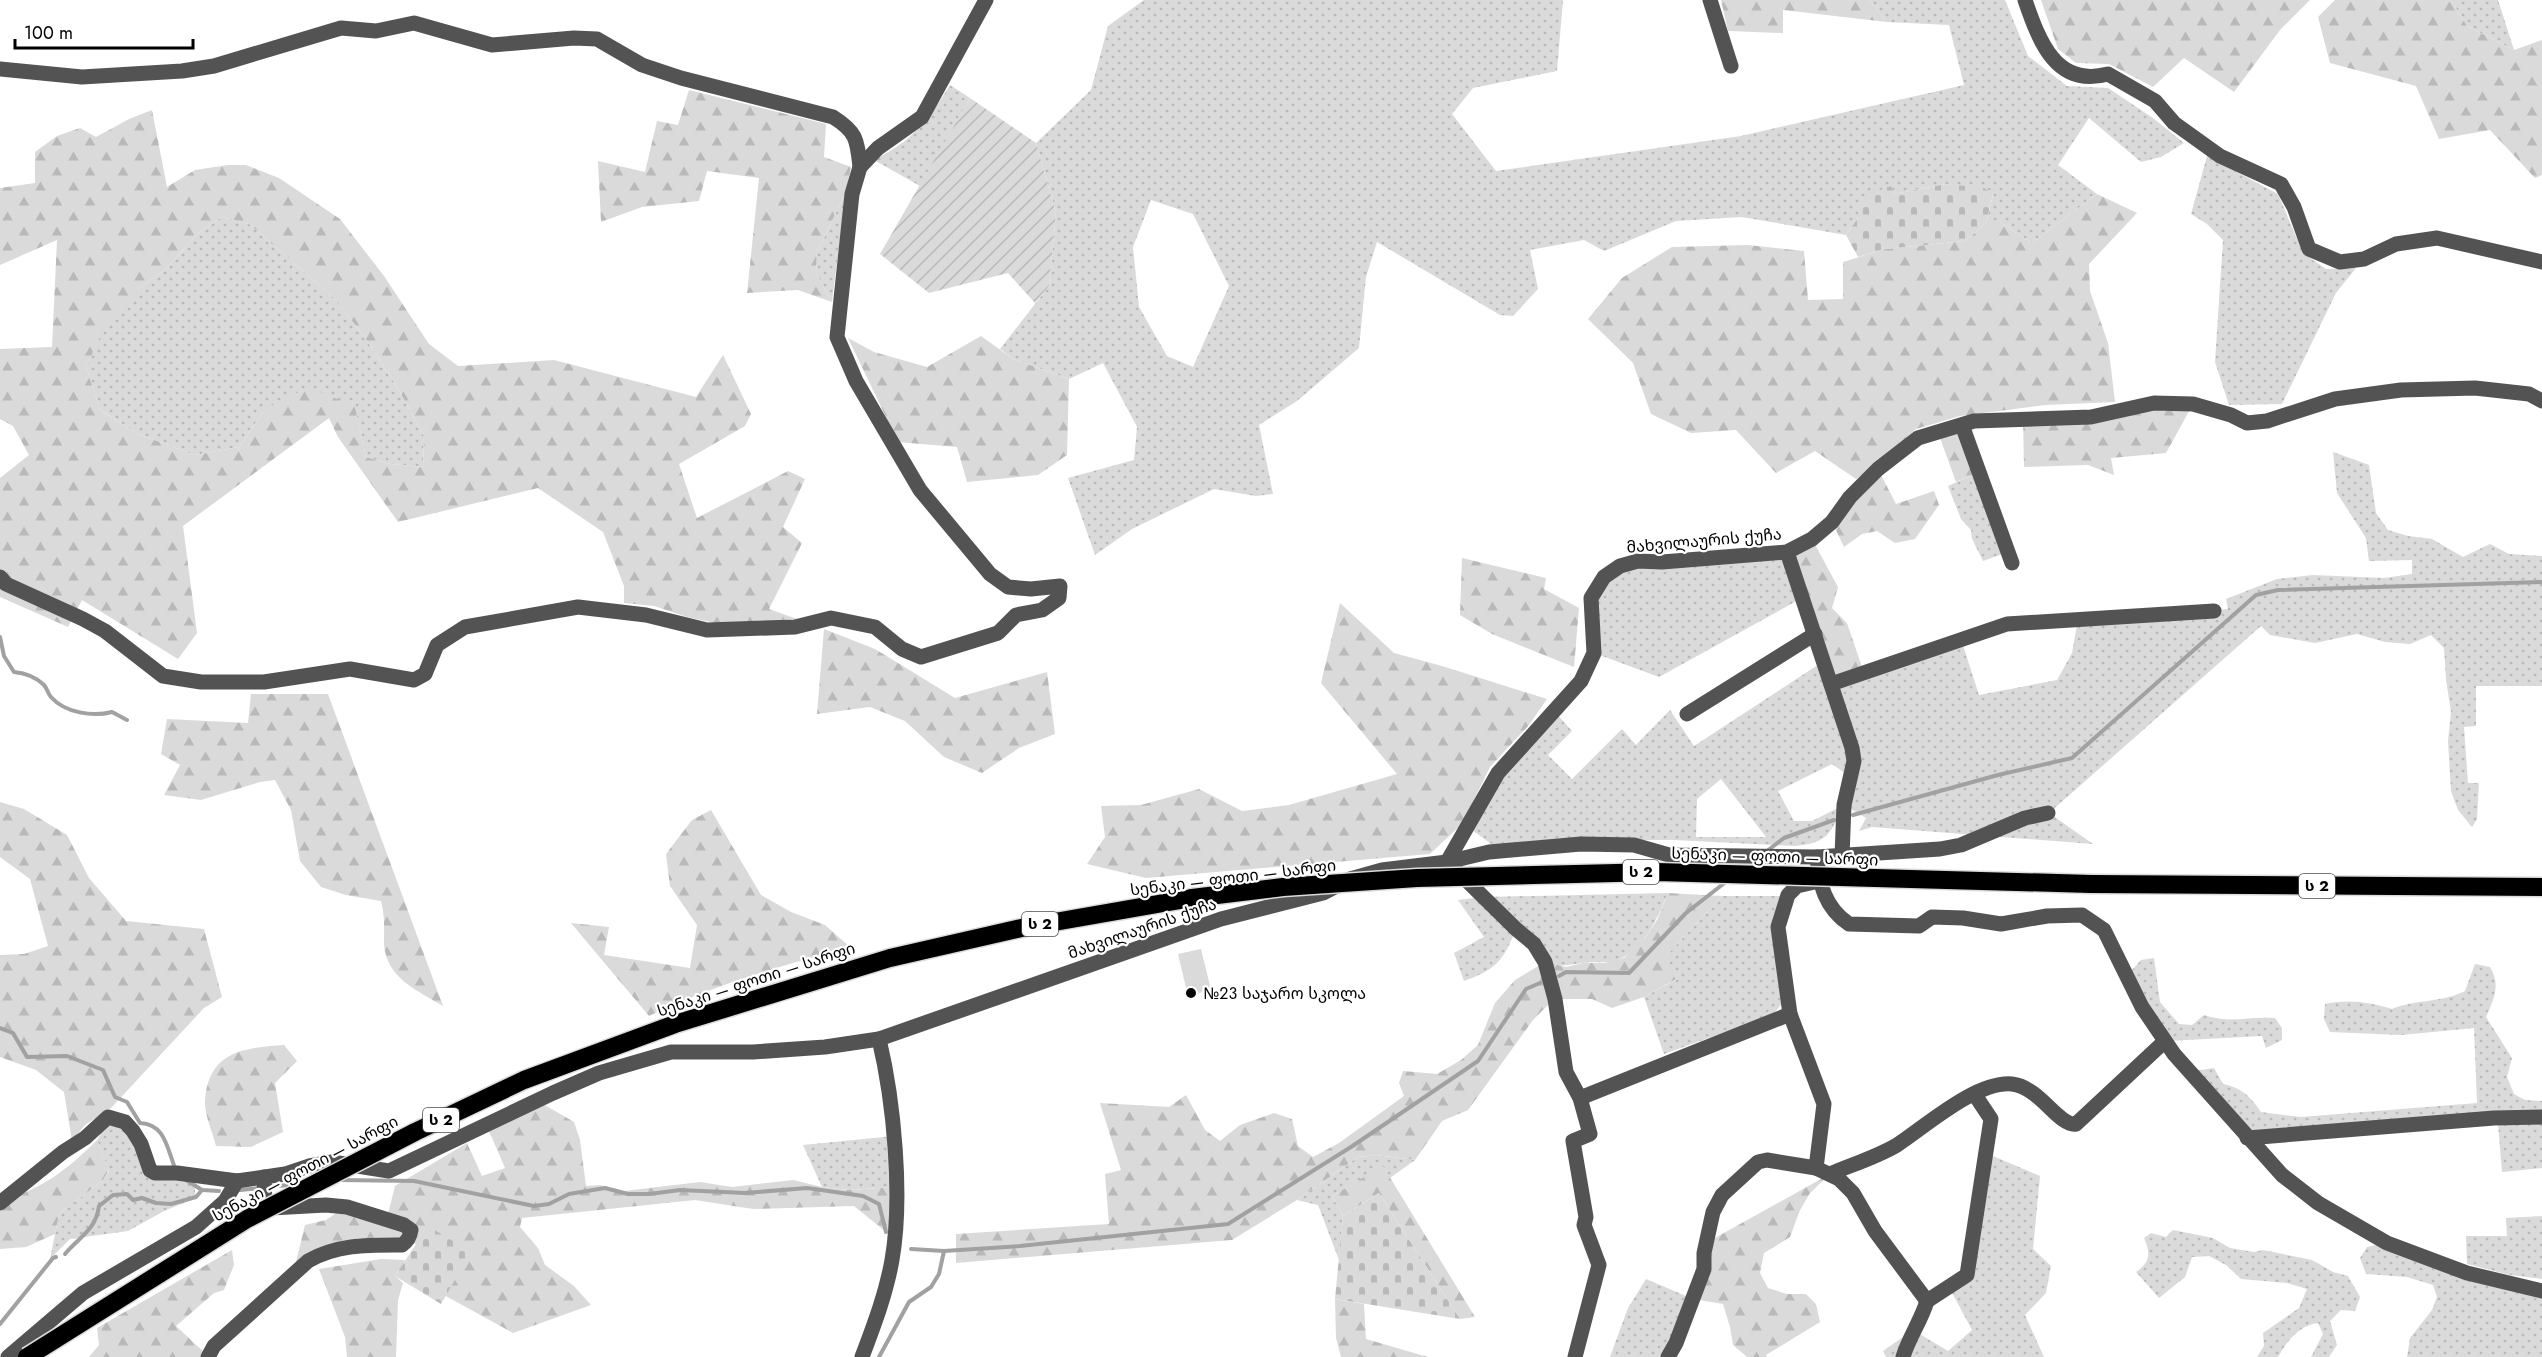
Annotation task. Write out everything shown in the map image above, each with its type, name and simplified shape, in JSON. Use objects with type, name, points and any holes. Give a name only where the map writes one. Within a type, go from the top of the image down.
[{"type":"highway","name":"სენაკი — ფოთი — სარფი","points":[[27,1357],[247,1219],[415,1132],[524,1080],[675,1024],[890,958],[1026,927],[1192,898],[1283,887],[1417,878],[1657,872],[2091,884],[2542,887]]},
{"type":"street","points":[[860,167],[878,148],[922,117],[986,0]]},
{"type":"street","points":[[1710,0],[1731,66]]},
{"type":"street","points":[[2025,0],[2041,40],[2065,72],[2095,78],[2108,74],[2155,101],[2174,123],[2220,156],[2281,184],[2294,207],[2309,249],[2340,262],[2364,259],[2396,244],[2437,238],[2542,262]]},
{"type":"street","points":[[0,69],[82,77],[182,71],[214,66],[341,28],[376,31],[414,23],[492,45],[574,38],[597,39],[642,65],[681,78],[833,117],[849,126],[856,139],[860,167],[852,194],[837,337],[848,364],[920,490],[990,574],[1008,587],[1031,589],[1059,586],[1059,598],[1042,610],[1016,615],[998,633],[921,657],[902,649],[875,627],[831,618],[795,627],[707,630],[646,615],[578,608],[465,627],[437,645],[425,674],[414,680],[350,669],[264,681],[201,682],[163,676],[105,631],[6,584],[0,577]]},
{"type":"street","name":"მახვილაურის ქუჩა","points":[[0,1203],[63,1152],[85,1138],[108,1117],[125,1122],[133,1131],[141,1144],[150,1170],[155,1173],[177,1173],[263,1186],[332,1162],[389,1171],[599,1073],[671,1052],[753,1052],[825,1047],[879,1040],[1221,919],[1323,893],[1350,879],[1382,870],[1447,861],[1498,773],[1538,732],[1581,681],[1594,653],[1591,598],[1604,576],[1620,566],[1638,561],[1662,562],[1786,552],[1812,539],[1832,522],[1850,497],[1878,469],[1918,438],[1974,421],[2091,417],[2154,403],[2193,404],[2230,415],[2247,423],[2267,421],[2335,399],[2401,390],[2475,388],[2529,394],[2542,400]]},
{"type":"street","points":[[1962,425],[2012,563]]},
{"type":"street","points":[[1786,552],[1852,748],[1854,761],[1844,805],[1842,855]]},
{"type":"street","points":[[0,592],[35,598]]},
{"type":"street","points":[[1831,684],[2007,624],[2214,611]]},
{"type":"street","points":[[1687,714],[1815,634]]},
{"type":"street","points":[[1447,861],[1489,852],[1581,844],[1634,845],[1669,855],[1817,857],[1960,845],[2025,818],[2049,813]]},
{"type":"street","points":[[1817,857],[1819,881],[1830,906],[1849,924],[1919,926],[1932,917],[1964,918],[2001,924],[2047,916],[2082,915],[2104,930],[2142,1007],[2174,1054],[2282,1175],[2318,1203],[2387,1243],[2467,1273],[2542,1291]]},
{"type":"street","points":[[1447,861],[1534,944],[1545,962],[1554,999],[1566,1072],[1580,1098],[1590,1134],[1573,1141],[1586,1217],[1584,1225],[1599,1265],[1575,1357]]},
{"type":"street","points":[[1819,881],[1797,886],[1788,896],[1778,927],[1790,1014],[1824,1104],[1823,1171]]},
{"type":"street","points":[[1580,1098],[1790,1014]]},
{"type":"street","points":[[862,1357],[883,1299],[894,1246],[896,1194],[889,1082],[879,1040]]},
{"type":"street","points":[[1823,1171],[1896,1145],[1931,1119],[1991,1086],[2013,1084],[2030,1090],[2046,1102],[2063,1121],[2070,1125],[2076,1124],[2165,1041]]},
{"type":"street","points":[[1903,1357],[1927,1301],[1967,1275],[1991,1119],[1975,1095]]},
{"type":"street","points":[[2247,1138],[2494,1118],[2542,1117]]},
{"type":"street","points":[[1668,1357],[1676,1343],[1704,1269],[1704,1253],[1713,1212],[1722,1195],[1758,1162],[1767,1160],[1823,1171],[1839,1179],[1853,1193],[1875,1231],[1927,1301]]},
{"type":"street","points":[[8,1357],[83,1293],[195,1227],[225,1201],[237,1181]]},
{"type":"street","points":[[208,1357],[222,1337],[308,1261],[338,1248],[360,1245],[402,1245],[407,1242],[410,1235],[411,1230],[404,1225],[347,1207],[326,1205],[271,1208],[265,1204],[263,1186]]},
{"type":"green space","points":[[1144,0],[1563,0],[1557,71],[1473,88],[1452,114],[1496,171],[1741,136],[1964,85],[1949,25],[1887,22],[1869,0],[2005,0],[2028,56],[2067,86],[2108,88],[2153,118],[2184,143],[2161,157],[2141,162],[2089,118],[2058,165],[2097,194],[2032,243],[2001,223],[1986,223],[1993,195],[1946,184],[1894,194],[1891,186],[1858,218],[1846,235],[1742,217],[1676,221],[1604,251],[1584,240],[1530,250],[1538,289],[1513,316],[1500,315],[1377,242],[1366,277],[1359,348],[1297,401],[1259,425],[1273,494],[1256,496],[1214,489],[1132,529],[1095,555],[1068,478],[1134,460],[1137,427],[1103,363],[1069,379],[1013,359],[1000,349],[1049,286],[1056,213],[1036,143],[1091,90],[1108,26]],"holes":[[[1151,200],[1193,214],[1229,286],[1193,367],[1167,356],[1139,307],[1133,247]]]},
{"type":"green space","points":[[1721,0],[1869,0],[1887,22],[1783,10],[1783,33],[1728,31]]},
{"type":"green space","points":[[2041,0],[2310,0],[2280,30],[2234,92],[2184,58],[2153,87],[2109,64],[2076,63],[2058,49]]},
{"type":"green space","points":[[2335,0],[2451,0],[2467,26],[2514,50],[2542,40],[2542,175],[2535,178],[2490,130],[2439,139],[2416,86],[2330,63],[2318,17]]},
{"type":"green space","points":[[2451,0],[2498,0],[2514,50],[2467,26]]},
{"type":"green space","points":[[950,85],[970,98],[920,186],[874,160],[899,145],[918,129]]},
{"type":"green space","points":[[689,90],[826,124],[824,157],[851,167],[846,191],[817,253],[816,273],[832,302],[798,290],[747,293],[759,178],[707,171],[699,201],[642,207],[601,222],[598,161],[645,172],[657,121],[678,125]]},
{"type":"green space","points":[[970,98],[1036,143],[1056,213],[1049,286],[1035,303],[1008,273],[929,293],[880,254]]},
{"type":"green space","points":[[152,110],[167,187],[195,170],[246,165],[279,178],[340,219],[384,276],[429,344],[458,366],[554,360],[696,397],[723,355],[751,414],[745,426],[679,464],[697,518],[788,471],[805,479],[783,527],[802,543],[769,609],[797,619],[715,623],[654,606],[624,603],[624,586],[603,532],[538,488],[398,522],[338,437],[329,418],[183,526],[197,633],[178,659],[82,600],[68,627],[0,597],[0,478],[29,455],[13,426],[0,419],[0,349],[52,347],[57,240],[0,265],[0,188],[35,183],[35,152],[57,136],[80,128],[96,137],[129,119]],"holes":[[[222,217],[249,224],[334,298],[363,335],[396,385],[424,436],[423,467],[390,464],[366,457],[355,407],[316,390],[288,394],[263,412],[239,447],[195,455],[138,434],[100,410],[86,367],[106,324],[137,290],[167,268],[197,234]]]},
{"type":"green space","points":[[2207,156],[2278,194],[2303,253],[2326,269],[2356,268],[2336,293],[2282,404],[2229,405],[2215,362],[2223,240],[2207,224],[2191,214]]},
{"type":"green space","points":[[1946,184],[1984,188],[1993,194],[1986,223],[1965,241],[1885,249],[1858,257],[1846,235],[1858,218],[1859,198],[1891,186],[1894,194]]},
{"type":"green space","points":[[846,191],[832,302],[816,273],[817,253]]},
{"type":"green space","points":[[2097,194],[2137,213],[2089,264],[2090,291],[2108,343],[2115,402],[2045,405],[1960,416],[1916,429],[1874,467],[1856,479],[1815,451],[1776,473],[1736,430],[1691,433],[1651,414],[1633,363],[1588,319],[1622,278],[1672,247],[1748,245],[1804,251],[1808,300],[1843,299],[1843,262],[1885,249],[1965,241],[1986,223],[2001,223],[2032,243]]},
{"type":"green space","points":[[222,217],[249,224],[334,298],[363,335],[396,385],[424,436],[423,467],[390,464],[366,457],[355,408],[263,412],[239,447],[195,455],[138,434],[100,410],[86,367],[105,324],[137,290],[167,268],[197,234]]},
{"type":"green space","points":[[981,336],[1013,359],[1069,379],[1067,455],[1038,475],[967,482],[957,447],[898,442],[848,338],[874,352],[927,367]]},
{"type":"green space","points":[[2193,404],[2166,453],[2111,458],[2114,475],[2088,465],[2024,467],[2023,419]]},
{"type":"green space","points":[[1962,425],[1979,472],[1956,482],[1938,432]]},
{"type":"green space","points":[[2333,452],[2369,465],[2376,513],[2388,530],[2408,536],[2432,539],[2463,557],[2490,544],[2509,554],[2542,556],[2542,686],[2476,686],[2476,726],[2464,727],[2468,783],[2479,783],[2477,819],[2472,827],[2458,810],[2451,791],[2448,741],[2451,712],[2444,648],[2431,635],[2410,644],[2385,642],[2357,634],[2315,643],[2270,635],[2261,626],[2049,813],[2093,844],[1872,827],[1859,831],[1866,818],[1844,805],[1827,835],[1815,842],[1795,846],[1674,840],[1584,840],[1494,846],[1468,827],[1498,773],[1555,712],[1572,731],[1548,755],[1572,779],[1622,729],[1636,745],[1670,710],[1694,746],[1824,661],[1831,683],[1961,639],[1979,695],[2057,680],[2072,653],[2078,619],[2228,609],[2226,599],[2277,579],[2313,575],[2384,578],[2412,574],[2412,560],[2369,561],[2366,538],[2337,493]],"holes":[[[1832,764],[1849,776],[1844,805],[1812,821],[1794,821],[1778,791]],[[1721,779],[1766,837],[1696,837],[1697,799]]]},
{"type":"green space","points":[[1878,469],[1896,504],[1934,491],[1939,505],[1915,539],[1895,543],[1877,531],[1862,534],[1844,547],[1832,522]]},
{"type":"green space","points":[[1979,472],[2008,552],[1983,561],[1972,539],[1971,530],[1961,519],[1948,486]]},
{"type":"green space","points":[[1812,539],[1838,587],[1832,608],[1847,623],[1864,673],[1831,684],[1787,552]]},
{"type":"green space","points":[[1787,552],[1802,598],[1659,677],[1594,653],[1591,598],[1620,566]]},
{"type":"green space","points":[[1462,558],[1546,578],[1544,589],[1579,608],[1574,667],[1492,634],[1460,615]]},
{"type":"green space","points":[[1340,603],[1394,653],[1547,699],[1529,725],[1490,767],[1462,824],[1430,854],[1146,878],[1087,864],[1105,837],[1101,806],[1141,805],[1199,789],[1242,811],[1289,805],[1397,774],[1321,683]]},
{"type":"green space","points":[[824,629],[875,649],[955,698],[1047,672],[1055,734],[1019,748],[982,773],[944,757],[905,721],[870,707],[817,714]]},
{"type":"green space","points":[[251,694],[328,694],[443,1006],[414,989],[397,975],[391,966],[384,944],[384,917],[381,901],[346,895],[321,887],[300,861],[291,810],[275,780],[260,782],[201,800],[164,795],[180,765],[161,754],[167,719],[248,723]]},
{"type":"green space","points":[[0,802],[24,809],[67,835],[89,878],[126,921],[204,929],[222,997],[204,1008],[111,1108],[85,1125],[72,1141],[64,1092],[36,1070],[0,1057],[0,955],[24,954],[48,946],[30,879],[0,857]]},
{"type":"green space","points":[[711,810],[761,895],[791,912],[825,925],[850,947],[723,986],[649,1016],[571,923],[609,927],[604,955],[690,968],[697,925],[670,886],[666,854],[692,820]]},
{"type":"green space","points":[[1668,893],[1656,920],[1639,945],[1624,957],[1614,961],[1561,965],[1547,963],[1535,953],[1516,929],[1498,963],[1464,981],[1454,953],[1484,937],[1458,900],[1484,897]]},
{"type":"green space","points":[[1668,893],[1722,896],[1666,956],[1678,978],[1644,997],[1612,1008],[1592,999],[1554,999],[1533,1020],[1468,1110],[1442,1121],[1415,1160],[1376,1155],[1358,1157],[1297,1200],[1232,1240],[956,1263],[956,1234],[1109,1224],[1105,1174],[1121,1170],[1100,1103],[1169,1107],[1186,1095],[1205,1130],[1220,1141],[1240,1125],[1274,1113],[1292,1119],[1298,1146],[1313,1157],[1339,1143],[1404,1096],[1399,1083],[1403,1071],[1437,1074],[1461,1060],[1478,1045],[1495,1003],[1515,980],[1545,962],[1566,967],[1583,963],[1604,963],[1624,958],[1645,938],[1657,920]]},
{"type":"green space","points":[[1722,896],[1781,896],[1786,998],[1773,1015],[1664,1054],[1644,997],[1677,979],[1666,956]]},
{"type":"green space","points":[[1201,949],[1211,990],[1188,996],[1178,954]]},
{"type":"green space","points":[[2154,958],[2160,1002],[2179,1024],[2192,1025],[2204,1015],[2223,1019],[2275,1018],[2282,1028],[2282,1040],[2266,1048],[2262,1036],[2169,1041],[2147,1005],[2131,971],[2141,960]]},
{"type":"green space","points":[[2475,964],[2490,967],[2495,980],[2495,992],[2486,1017],[2512,1058],[2507,1077],[2514,1094],[2525,1100],[2542,1101],[2542,1113],[2252,1134],[2195,1071],[2214,1068],[2223,1084],[2245,1093],[2261,1112],[2301,1117],[2477,1103],[2474,1028],[2401,1035],[2330,1032],[2324,1019],[2325,1004],[2359,1002],[2392,1009],[2456,995],[2465,991]]},
{"type":"green space","points":[[284,1045],[297,1061],[275,1083],[283,1132],[251,1147],[216,1146],[205,1105],[208,1084],[213,1071],[231,1055],[255,1048]]},
{"type":"green space","points":[[543,1104],[574,1122],[580,1140],[586,1186],[600,1185],[624,1191],[700,1182],[732,1187],[793,1180],[849,1190],[896,1187],[896,1223],[886,1232],[854,1206],[753,1209],[695,1200],[522,1218],[520,1227],[538,1248],[545,1265],[574,1286],[591,1305],[513,1333],[442,1294],[457,1261],[406,1240],[352,1247],[294,1270],[305,1225],[326,1220],[353,1202],[387,1218],[395,1186],[467,1143],[482,1176],[505,1168],[489,1131]]},
{"type":"green space","points":[[2542,1119],[2542,1168],[2502,1172],[2498,1124]]},
{"type":"green space","points":[[118,1124],[128,1128],[150,1170],[193,1176],[196,1198],[164,1211],[128,1231],[70,1239],[50,1259],[59,1214],[103,1180],[109,1171],[97,1140],[106,1125]]},
{"type":"green space","points":[[894,1136],[896,1187],[849,1190],[822,1187],[803,1145]]},
{"type":"green space","points":[[97,1140],[109,1170],[103,1180],[59,1214],[55,1234],[26,1247],[0,1249],[0,1201],[28,1191],[53,1178]]},
{"type":"green space","points":[[1986,1153],[2040,1176],[2033,1249],[2051,1266],[2046,1293],[2025,1315],[2044,1357],[1886,1357],[1883,1351],[1913,1330],[1948,1351],[1972,1330],[1949,1287],[1967,1275]]},
{"type":"green space","points":[[1376,1155],[1415,1160],[1390,1178],[1383,1167],[1332,1196],[1343,1216],[1339,1260],[1318,1205],[1297,1200],[1358,1157]]},
{"type":"green space","points":[[1383,1166],[1475,1317],[1460,1319],[1379,1193],[1343,1216],[1332,1196]]},
{"type":"green space","points":[[1830,1174],[1810,1193],[1800,1210],[1790,1237],[1764,1253],[1760,1273],[1768,1288],[1787,1294],[1806,1294],[1816,1304],[1820,1322],[1766,1355],[1767,1357],[1747,1357],[1733,1345],[1723,1304],[1693,1299],[1706,1243]]},
{"type":"green space","points":[[1379,1193],[1460,1319],[1335,1299],[1343,1216]]},
{"type":"green space","points":[[2542,1216],[2542,1279],[2510,1275],[2467,1264],[2466,1236],[2507,1236],[2506,1218]]},
{"type":"green space","points":[[428,1226],[471,1252],[441,1304],[395,1276]]},
{"type":"green space","points":[[2173,1230],[2213,1238],[2230,1248],[2254,1252],[2263,1250],[2312,1260],[2333,1272],[2348,1276],[2360,1297],[2355,1311],[2341,1310],[2330,1321],[2337,1345],[2329,1357],[2311,1357],[2323,1334],[2318,1323],[2305,1327],[2294,1335],[2278,1357],[2257,1357],[2264,1346],[2263,1333],[2299,1308],[2307,1289],[2287,1283],[2241,1279],[2226,1265],[2209,1256],[2192,1257],[2185,1277],[2159,1298],[2136,1272],[2144,1265],[2148,1257],[2148,1248],[2144,1238],[2151,1233],[2166,1237]]},
{"type":"green space","points":[[2387,1243],[2542,1291],[2542,1357],[2407,1357],[2410,1338],[2432,1310],[2437,1297],[2433,1285],[2407,1277],[2366,1274],[2360,1258],[2367,1247]]},
{"type":"green space","points":[[232,1250],[234,1265],[224,1290],[214,1293],[176,1326],[209,1357],[89,1357],[99,1345],[97,1328]]},
{"type":"green space","points":[[381,1259],[405,1260],[395,1276],[403,1283],[398,1300],[396,1357],[347,1357],[345,1337],[319,1269]]},
{"type":"green space","points":[[1646,1279],[1693,1299],[1668,1357],[1610,1357],[1628,1308]]},
{"type":"green space","points":[[1335,1299],[1364,1304],[1366,1339],[1428,1357],[1341,1357],[1336,1338]]},
{"type":"waterway","points":[[1853,815],[1998,775],[2072,758],[2256,595],[2278,590],[2542,582]]},
{"type":"waterway","points":[[0,637],[4,656],[14,672],[22,673],[41,682],[50,696],[64,707],[88,714],[112,712],[127,720]]},
{"type":"waterway","points":[[1767,851],[1784,838],[1834,820]]},
{"type":"waterway","points":[[1559,976],[1566,972],[1629,973],[1686,913],[1727,881]]},
{"type":"waterway","points":[[911,1249],[944,1251],[1020,1246],[1228,1224],[1351,1147],[1478,1061],[1526,989],[1540,983]]},
{"type":"waterway","points":[[0,1028],[13,1033],[27,1057],[67,1056],[103,1070],[115,1097],[127,1102],[140,1123],[148,1124],[160,1132],[175,1168]]},
{"type":"waterway","points":[[186,1180],[202,1190],[219,1191]]},
{"type":"waterway","points":[[339,1180],[414,1181],[534,1206],[549,1204],[569,1194],[605,1188],[628,1194],[680,1190],[745,1193],[807,1188],[863,1196],[879,1204],[886,1232]]},
{"type":"waterway","points":[[267,1187],[299,1184]]},
{"type":"waterway","points":[[240,1190],[260,1188]]},
{"type":"waterway","points":[[65,1254],[91,1227],[99,1206],[113,1195],[127,1194],[133,1200],[142,1198],[156,1203],[171,1204],[196,1197],[202,1190]]},
{"type":"waterway","points":[[879,1357],[909,1302],[931,1287],[939,1274],[944,1251]]},
{"type":"waterway","points":[[0,1324],[56,1257]]},
{"type":"place","name":"№23 საჯარო სკოლა","points":[[1191,993]]}]
